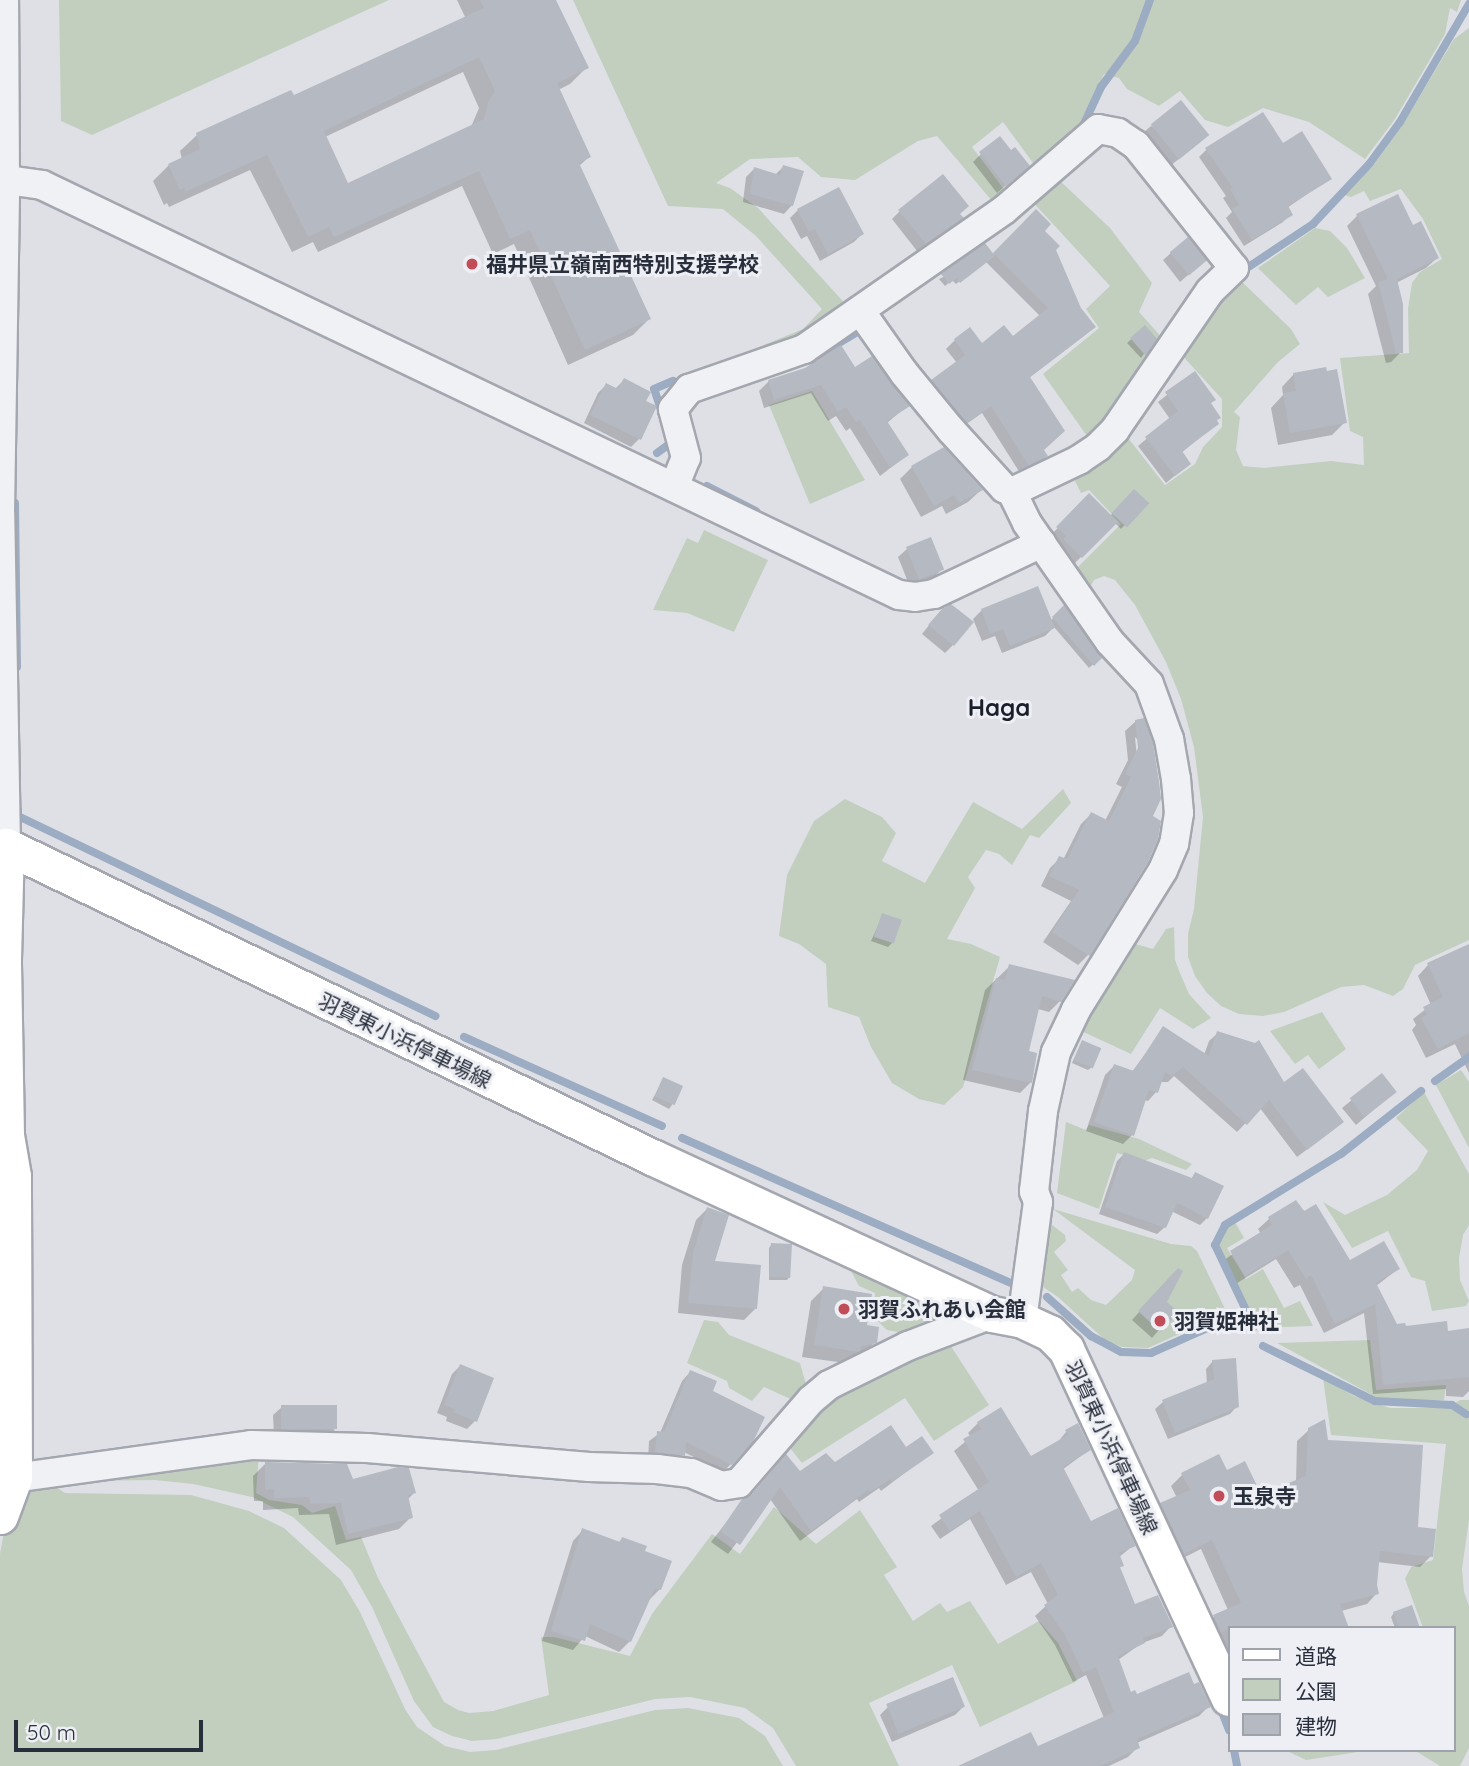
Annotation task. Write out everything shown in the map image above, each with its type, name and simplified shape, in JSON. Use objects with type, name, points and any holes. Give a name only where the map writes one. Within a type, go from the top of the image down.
[{"type":"main road","name":"羽賀東小浜停車場線","points":[[3,845],[437,1056],[1007,1317],[1050,1333],[1066,1349],[1228,1696]]},
{"type":"main road","points":[[0,1516],[14,1478],[13,1176],[6,1135],[3,845]]},
{"type":"street","points":[[3,845],[0,513],[4,0]]},
{"type":"street","points":[[674,487],[686,458],[673,409],[690,389],[804,349],[862,312],[1004,210],[1098,129],[1118,133],[1136,145],[1234,268],[1210,291],[1115,430],[1098,447],[1079,460],[1012,492]]},
{"type":"street","points":[[3,179],[42,185],[900,595],[915,597],[952,587],[1042,543]]},
{"type":"street","points":[[14,1478],[251,1445],[367,1448],[589,1467],[657,1469],[691,1473],[721,1486],[739,1483],[811,1400],[829,1385],[908,1346],[1007,1317],[1038,1202],[1034,1191],[1043,1111],[1056,1052],[1076,1010],[1163,870],[1174,844],[1179,813],[1169,739],[1149,684],[1110,642],[1027,523],[1012,492],[1004,488],[951,430],[904,373],[862,312]]},
{"type":"green space","points":[[59,0],[389,0],[92,135],[61,121]]},
{"type":"green space","points":[[573,0],[1461,0],[1457,12],[1450,8],[1445,34],[1395,119],[1365,159],[1309,122],[1263,108],[1228,127],[1205,120],[1180,91],[1159,106],[1127,89],[1119,78],[1104,74],[1079,127],[1060,148],[1036,167],[1003,122],[972,147],[1006,192],[993,202],[937,136],[918,141],[855,180],[821,177],[798,157],[750,159],[716,183],[730,188],[758,208],[850,309],[811,334],[741,362],[730,359],[803,329],[822,309],[756,236],[723,209],[668,206]]},
{"type":"green space","points":[[1469,28],[1469,940],[1415,965],[1403,989],[1393,996],[1364,985],[1341,987],[1284,1012],[1263,1016],[1239,1014],[1221,1006],[1207,993],[1195,976],[1188,957],[1188,934],[1194,909],[1203,817],[1194,747],[1181,699],[1166,662],[1135,605],[1115,580],[1104,576],[1094,580],[1085,596],[1070,575],[1121,524],[1089,490],[1081,493],[1072,475],[1125,434],[1165,485],[1195,464],[1203,447],[1222,427],[1222,399],[1178,351],[1238,278],[1291,329],[1300,344],[1278,362],[1234,412],[1240,417],[1236,450],[1243,466],[1264,468],[1331,461],[1364,465],[1363,437],[1350,431],[1340,358],[1409,353],[1408,309],[1412,283],[1420,272],[1442,259],[1423,219],[1401,189],[1370,201],[1364,191],[1351,197],[1344,195],[1373,166],[1402,126],[1454,39]]},
{"type":"green space","points":[[1056,177],[1110,228],[1152,283],[1139,312],[1165,341],[1092,443],[1043,374],[1099,328],[1086,309],[1110,286],[1030,199]]},
{"type":"green space","points":[[1315,228],[1330,231],[1347,248],[1365,278],[1328,297],[1318,287],[1296,305],[1258,268]]},
{"type":"green space","points":[[812,391],[865,480],[810,504],[769,405]]},
{"type":"green space","points":[[704,530],[768,560],[734,632],[687,613],[653,610],[687,538],[698,543]]},
{"type":"green space","points":[[1063,789],[1071,803],[1039,838],[1030,835],[1012,865],[999,854],[986,850],[968,877],[975,888],[947,939],[971,944],[1000,957],[963,1087],[944,1105],[919,1099],[892,1083],[871,1047],[859,1017],[828,1007],[826,964],[799,944],[779,936],[787,875],[814,821],[845,799],[882,817],[896,833],[882,861],[925,883],[973,802],[1022,829]]},
{"type":"green space","points":[[1174,927],[1175,960],[1180,973],[1189,994],[1211,1018],[1193,1029],[1160,1008],[1131,1054],[1077,1029],[1125,941],[1153,949],[1166,929]]},
{"type":"green space","points":[[1322,1012],[1346,1049],[1319,1069],[1308,1055],[1295,1064],[1270,1031]]},
{"type":"green space","points":[[1461,1070],[1469,1082],[1469,1148],[1436,1085]]},
{"type":"green space","points":[[1424,1092],[1469,1174],[1469,1225],[1463,1235],[1459,1258],[1460,1280],[1469,1301],[1466,1306],[1432,1311],[1425,1281],[1411,1277],[1388,1231],[1352,1248],[1323,1202],[1345,1215],[1387,1195],[1417,1170],[1428,1151],[1396,1118]]},
{"type":"green space","points":[[1066,1122],[1086,1130],[1089,1125],[1139,1139],[1192,1164],[1186,1170],[1152,1158],[1144,1161],[1117,1153],[1099,1209],[1057,1193]]},
{"type":"green space","points":[[1053,1209],[1171,1244],[1191,1246],[1197,1251],[1227,1313],[1226,1320],[1208,1321],[1148,1348],[1122,1347],[1106,1341],[1058,1297],[1037,1283],[1046,1220],[1065,1235],[1066,1241],[1054,1252],[1068,1270],[1061,1275],[1072,1292],[1078,1288],[1091,1300],[1106,1305],[1132,1280],[1135,1270]]},
{"type":"green space","points":[[1235,1222],[1244,1238],[1227,1248],[1246,1279],[1263,1269],[1284,1308],[1300,1301],[1313,1326],[1256,1328],[1218,1245],[1226,1227]]},
{"type":"green space","points":[[850,1269],[943,1311],[946,1319],[903,1333],[887,1330],[873,1317],[875,1293],[859,1286]]},
{"type":"green space","points":[[704,1320],[718,1322],[729,1335],[800,1363],[807,1388],[795,1401],[764,1387],[752,1401],[729,1388],[727,1381],[687,1363]]},
{"type":"green space","points":[[947,1340],[989,1405],[934,1441],[905,1398],[802,1463],[786,1443],[817,1407]]},
{"type":"green space","points":[[1370,1340],[1376,1390],[1446,1385],[1444,1400],[1392,1401],[1376,1397],[1277,1343]]},
{"type":"green space","points":[[1323,1378],[1354,1396],[1390,1408],[1447,1408],[1460,1400],[1469,1400],[1469,1520],[1462,1569],[1464,1592],[1469,1606],[1469,1748],[1460,1766],[1440,1766],[1417,1752],[1455,1752],[1455,1626],[1422,1626],[1405,1579],[1411,1567],[1433,1560],[1446,1444],[1331,1435]]},
{"type":"green space","points":[[259,1454],[256,1493],[269,1500],[302,1505],[312,1513],[335,1506],[346,1540],[361,1537],[378,1578],[444,1702],[458,1710],[469,1713],[493,1711],[549,1695],[541,1637],[554,1637],[630,1656],[652,1614],[712,1534],[740,1554],[774,1507],[816,1544],[860,1510],[897,1567],[884,1575],[913,1621],[940,1603],[947,1612],[970,1601],[998,1644],[1039,1621],[1058,1643],[1077,1681],[980,1727],[952,1665],[869,1703],[899,1766],[796,1766],[773,1728],[745,1708],[690,1697],[655,1699],[497,1739],[472,1741],[452,1736],[433,1727],[414,1701],[372,1607],[351,1570],[293,1517],[252,1497],[193,1484],[155,1480],[82,1481]]},
{"type":"green space","points":[[49,1482],[65,1493],[191,1495],[249,1511],[284,1528],[341,1580],[360,1612],[405,1709],[417,1727],[445,1746],[470,1752],[496,1750],[655,1710],[688,1708],[739,1718],[765,1736],[783,1766],[0,1766],[0,1554],[8,1510],[19,1493]]},
{"type":"green space","points":[[1289,1752],[1358,1752],[1306,1760]]},
{"type":"building","points":[[480,0],[556,0],[589,68],[557,83],[591,157],[579,163],[651,319],[585,350],[530,230],[510,239],[479,171],[334,237],[329,227],[308,237],[267,155],[185,192],[184,188],[180,190],[168,164],[200,149],[196,133],[291,90],[294,95],[484,8]],"holes":[[[479,57],[495,91],[488,102],[484,119],[348,183],[324,131]]]},
{"type":"building","points":[[1181,100],[1209,135],[1179,160],[1151,125]]},
{"type":"building","points":[[1263,112],[1283,143],[1302,131],[1332,179],[1288,206],[1293,215],[1252,240],[1232,209],[1239,205],[1230,189],[1233,188],[1205,148]]},
{"type":"building","points":[[1000,136],[1011,150],[1015,147],[1030,166],[1006,186],[979,152]]},
{"type":"building","points":[[783,165],[804,171],[793,206],[750,194],[754,167],[780,175]]},
{"type":"building","points":[[943,174],[969,206],[960,214],[964,218],[926,244],[898,210]]},
{"type":"building","points":[[839,187],[864,234],[828,254],[815,229],[809,232],[797,209]]},
{"type":"building","points":[[1398,194],[1413,225],[1421,221],[1439,258],[1397,279],[1403,304],[1403,353],[1396,353],[1378,282],[1388,279],[1356,214]]},
{"type":"building","points":[[1036,209],[1051,224],[1045,231],[1060,246],[1056,250],[1081,308],[1096,327],[1030,377],[1065,431],[1044,450],[1048,456],[1029,466],[991,406],[967,423],[931,380],[965,355],[954,339],[970,327],[982,343],[1004,325],[1013,336],[1048,308],[993,253]]},
{"type":"building","points":[[1188,237],[1207,260],[1189,275],[1170,252]]},
{"type":"building","points":[[985,243],[995,256],[960,283],[957,278],[949,284],[941,274]]},
{"type":"building","points":[[1145,325],[1157,339],[1146,356],[1130,338]]},
{"type":"building","points":[[841,345],[855,367],[872,356],[910,406],[887,421],[909,455],[890,468],[860,420],[856,422],[846,407],[838,412],[821,385],[774,400],[768,380],[805,368]]},
{"type":"building","points":[[1326,367],[1327,371],[1337,369],[1347,423],[1290,433],[1283,393],[1296,391],[1293,373]]},
{"type":"building","points":[[1195,371],[1216,400],[1211,403],[1221,418],[1217,420],[1219,424],[1182,451],[1191,464],[1175,476],[1145,437],[1178,411],[1165,392]]},
{"type":"building","points":[[624,378],[651,392],[646,401],[657,406],[641,440],[590,415],[606,383],[618,389]]},
{"type":"building","points":[[944,447],[983,490],[959,503],[954,495],[934,506],[911,466]]},
{"type":"building","points":[[1134,489],[1149,503],[1127,527],[1111,513]]},
{"type":"building","points":[[1089,493],[1118,522],[1082,558],[1063,539],[1066,536],[1056,527]]},
{"type":"building","points":[[931,537],[944,569],[919,580],[906,547]]},
{"type":"building","points":[[1038,586],[1055,628],[1010,646],[1003,629],[990,634],[981,609]]},
{"type":"building","points":[[951,604],[974,622],[954,646],[928,625],[942,609]]},
{"type":"building","points":[[1064,605],[1102,658],[1094,666],[1052,617]]},
{"type":"building","points":[[1144,718],[1153,743],[1159,781],[1161,799],[1153,816],[1161,821],[1158,839],[1148,862],[1090,956],[1052,932],[1079,890],[1049,876],[1059,856],[1067,859],[1091,812],[1109,821],[1131,777],[1125,774],[1138,748],[1135,720]]},
{"type":"building","points":[[882,913],[902,920],[894,943],[874,937]]},
{"type":"building","points":[[1469,944],[1469,1033],[1438,1049],[1421,1018],[1427,1015],[1423,1007],[1443,997],[1427,963]]},
{"type":"building","points":[[1009,964],[1075,980],[1061,1002],[1042,996],[1029,1051],[1037,1053],[1032,1083],[972,1070],[996,978],[1005,980]]},
{"type":"building","points":[[1163,1026],[1209,1056],[1217,1031],[1255,1043],[1259,1040],[1284,1082],[1303,1068],[1344,1122],[1307,1150],[1269,1100],[1247,1125],[1183,1067],[1172,1076],[1165,1072],[1158,1093],[1149,1090],[1134,1136],[1094,1122],[1114,1064],[1134,1071]]},
{"type":"building","points":[[1082,1040],[1101,1048],[1093,1068],[1073,1060]]},
{"type":"building","points":[[1382,1073],[1397,1092],[1364,1117],[1350,1098]]},
{"type":"building","points":[[663,1077],[683,1086],[675,1105],[654,1096]]},
{"type":"building","points":[[1124,1152],[1192,1178],[1195,1172],[1224,1186],[1208,1219],[1177,1203],[1166,1228],[1105,1207]]},
{"type":"building","points":[[1296,1200],[1304,1211],[1316,1204],[1350,1260],[1384,1241],[1400,1269],[1376,1283],[1397,1324],[1405,1323],[1406,1326],[1447,1321],[1448,1331],[1469,1328],[1469,1377],[1383,1385],[1375,1304],[1335,1324],[1311,1275],[1306,1279],[1288,1250],[1245,1276],[1230,1251],[1272,1225],[1268,1217]]},
{"type":"building","points":[[707,1207],[729,1215],[715,1261],[761,1265],[757,1309],[688,1303],[693,1253]]},
{"type":"building","points":[[771,1243],[792,1244],[790,1278],[769,1277]]},
{"type":"building","name":"羽賀姫神社","points":[[1178,1268],[1183,1271],[1167,1302],[1178,1312],[1161,1332],[1138,1311]]},
{"type":"building","name":"羽賀ふれあい会館","points":[[823,1286],[872,1294],[867,1325],[879,1327],[877,1343],[862,1346],[859,1352],[814,1345]]},
{"type":"building","points":[[1236,1358],[1239,1407],[1175,1433],[1162,1400],[1214,1379],[1212,1360]]},
{"type":"building","points":[[460,1364],[494,1378],[477,1422],[453,1412],[454,1409],[444,1405]]},
{"type":"building","points":[[690,1370],[717,1381],[713,1391],[765,1417],[753,1442],[732,1465],[686,1442],[685,1456],[655,1452],[657,1431],[664,1432]]},
{"type":"building","points":[[281,1405],[337,1405],[337,1429],[281,1429]]},
{"type":"building","points":[[1001,1407],[1031,1456],[1068,1435],[1065,1430],[1078,1423],[1091,1450],[1063,1467],[1091,1521],[1118,1508],[1136,1546],[1119,1553],[1124,1566],[1120,1567],[1135,1604],[1158,1595],[1173,1627],[1143,1638],[1145,1643],[1118,1656],[1131,1692],[1135,1690],[1137,1694],[1189,1672],[1194,1684],[1199,1682],[1211,1707],[1137,1739],[1140,1748],[1100,1766],[958,1766],[1031,1732],[1038,1746],[1114,1712],[1096,1667],[1083,1673],[1065,1635],[1044,1605],[1058,1595],[1041,1563],[1016,1577],[980,1511],[950,1531],[939,1515],[989,1482],[963,1439],[981,1429],[977,1422]]},
{"type":"building","points":[[1325,1419],[1328,1440],[1423,1445],[1418,1527],[1436,1529],[1433,1557],[1380,1551],[1377,1585],[1379,1594],[1340,1604],[1348,1626],[1228,1626],[1221,1633],[1213,1615],[1241,1603],[1212,1540],[1184,1554],[1160,1503],[1190,1490],[1181,1473],[1219,1454],[1227,1470],[1245,1461],[1261,1494],[1306,1476],[1308,1428]]},
{"type":"building","points":[[891,1425],[906,1447],[922,1436],[934,1453],[892,1482],[890,1479],[870,1492],[868,1490],[811,1531],[780,1487],[740,1545],[720,1531],[742,1499],[752,1494],[786,1454],[800,1471],[826,1453],[835,1462]]},
{"type":"building","points":[[265,1462],[347,1464],[353,1479],[398,1467],[409,1468],[416,1493],[408,1495],[413,1518],[348,1534],[341,1503],[310,1504],[310,1497],[274,1498],[274,1489],[265,1490]]},
{"type":"building","points":[[582,1528],[620,1542],[622,1537],[647,1546],[645,1551],[672,1561],[661,1590],[655,1588],[631,1642],[590,1624],[585,1641],[551,1631]]},
{"type":"building","points":[[1412,1605],[1419,1626],[1398,1626],[1393,1612]]},
{"type":"building","points":[[953,1677],[965,1707],[898,1734],[886,1704]]},
{"type":"waterway","points":[[1083,126],[1101,87],[1135,41],[1150,0]]},
{"type":"waterway","points":[[1241,272],[1313,224],[1370,163],[1400,122],[1469,4]]},
{"type":"waterway","points":[[819,355],[859,331]]},
{"type":"waterway","points":[[662,413],[654,389],[673,381]]},
{"type":"waterway","points":[[657,453],[672,442],[671,439]]},
{"type":"waterway","points":[[707,486],[756,511]]},
{"type":"waterway","points":[[15,503],[17,667]]},
{"type":"waterway","points":[[18,810],[18,816],[436,1016]]},
{"type":"waterway","points":[[464,1037],[662,1126]]},
{"type":"waterway","points":[[1435,1081],[1469,1057]]},
{"type":"waterway","points":[[1254,1327],[1215,1245],[1225,1225],[1341,1154],[1421,1091]]},
{"type":"waterway","points":[[682,1138],[1010,1283]]},
{"type":"waterway","points":[[1047,1297],[1091,1336],[1121,1352],[1151,1353],[1210,1327]]},
{"type":"waterway","points":[[1263,1346],[1375,1401],[1452,1405],[1466,1414]]},
{"type":"waterway","points":[[1219,1704],[1228,1727]]},
{"type":"waterway","points":[[1234,1752],[1237,1766]]},
{"type":"place","name":"福井県立嶺南西特別支援学校","points":[[472,264]]},
{"type":"place","name":"羽賀ふれあい会館","points":[[844,1309]]},
{"type":"place","name":"羽賀姫神社","points":[[1160,1321]]},
{"type":"place","name":"玉泉寺","points":[[1219,1496]]},
{"type":"district","name":"Haga","points":[[999,708]]}]
